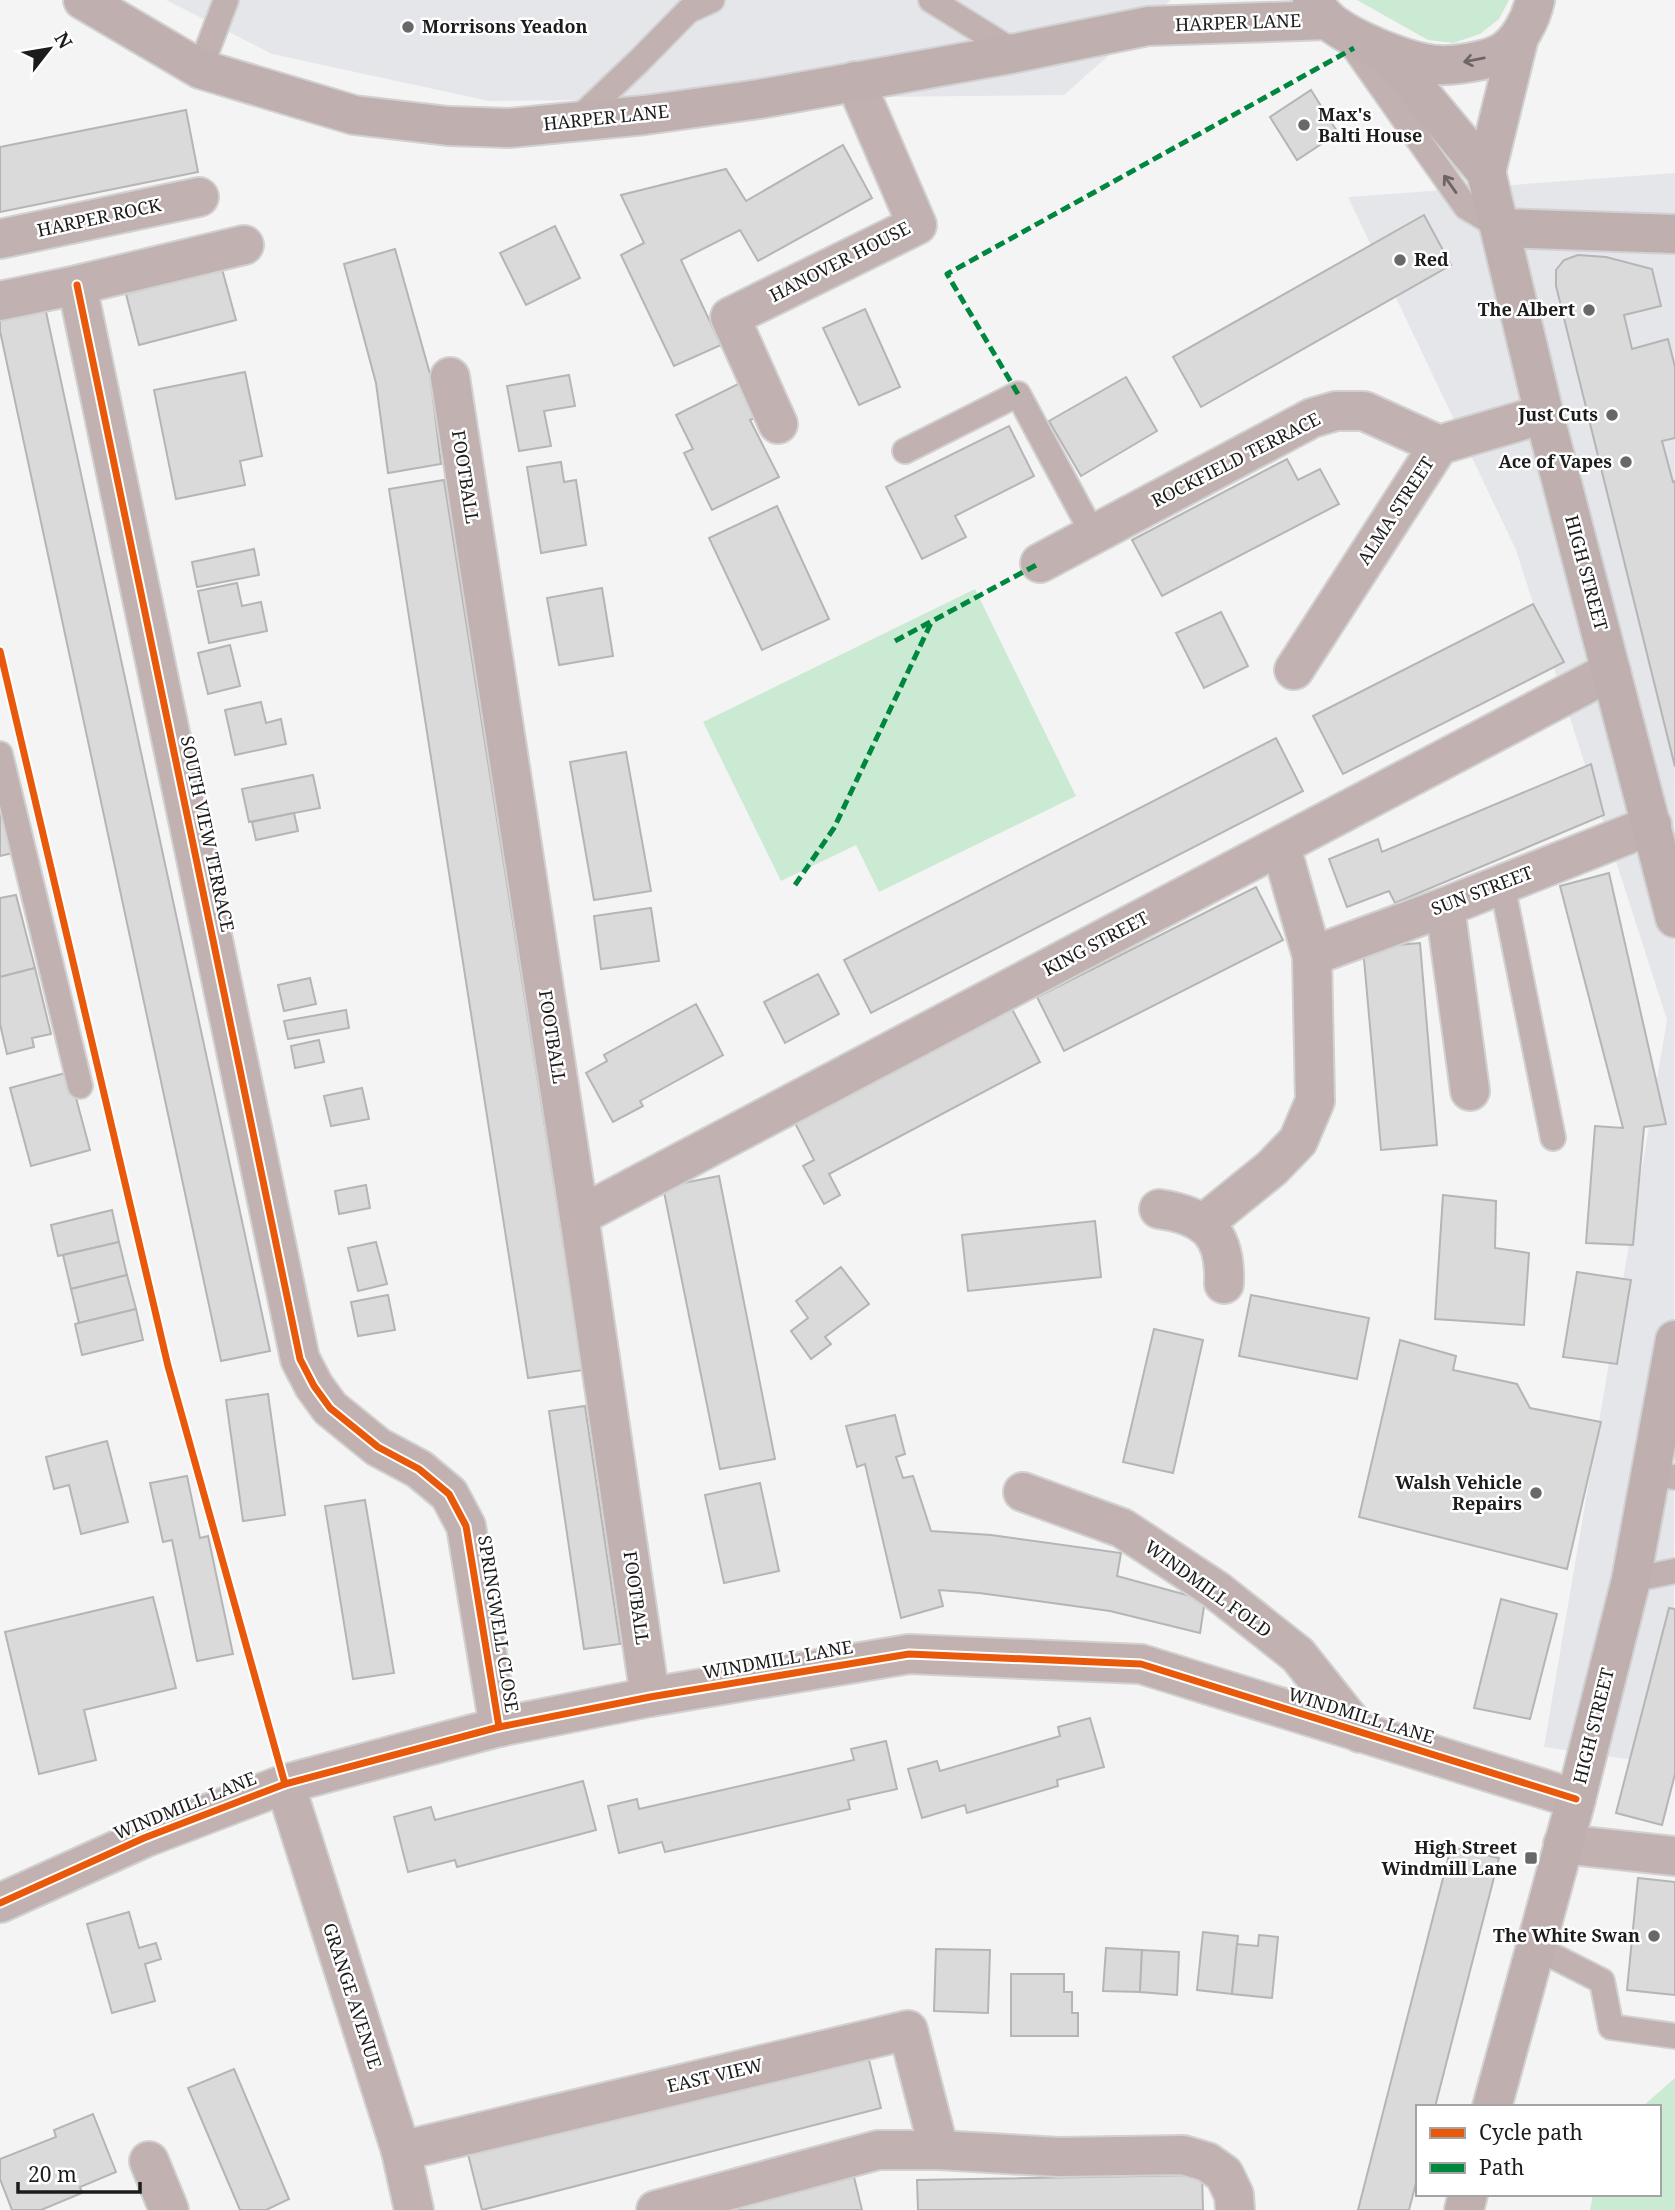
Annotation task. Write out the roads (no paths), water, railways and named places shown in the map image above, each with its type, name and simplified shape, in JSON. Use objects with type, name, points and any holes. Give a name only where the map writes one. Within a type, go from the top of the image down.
[{"type":"street","name":"HARPER LANE","points":[[83,0],[200,69],[354,115],[448,126],[509,128],[645,115],[759,99],[1148,26],[1326,16]]},
{"type":"street","name":"HARPER LANE","points":[[1148,26],[1187,0]]},
{"type":"street","name":"HIGH STREET","points":[[1486,172],[1519,37],[1532,14],[1535,0]]},
{"type":"street","name":"HIGH STREET","points":[[1326,16],[1386,52],[1438,65],[1477,61],[1502,53],[1519,37]]},
{"type":"street","name":"HIGH STREET","points":[[1386,52],[1486,172],[1544,414],[1675,918]]},
{"type":"street","name":"HANOVER HOUSE","points":[[778,424],[730,317],[918,225],[855,81]]},
{"type":"street","name":"HARPER ROCK","points":[[0,239],[199,197]]},
{"type":"street","points":[[1501,228],[1673,241]]},
{"type":"street","points":[[0,301],[244,245]]},
{"type":"street","name":"SOUTH VIEW TERRACE","points":[[76,285],[300,1359],[314,1386]]},
{"type":"street","name":"FOOTBALL","points":[[450,377],[650,1697]]},
{"type":"street","name":"ROCKFIELD TERRACE","points":[[1040,563],[1312,418],[1336,411],[1364,411],[1439,445]]},
{"type":"street","name":"ALMA STREET","points":[[1294,670],[1439,445],[1544,414]]},
{"type":"street","name":"KING STREET","points":[[579,1216],[1611,671]]},
{"type":"street","name":"SUN STREET","points":[[1312,956],[1652,825]]},
{"type":"street","points":[[1203,1224],[1272,1168],[1298,1142],[1315,1101],[1312,956],[1281,847]]},
{"type":"street","points":[[1445,906],[1470,1091]]},
{"type":"street","points":[[1159,1209],[1182,1213],[1203,1224],[1212,1233],[1225,1264],[1224,1284]]},
{"type":"street","name":"HIGH STREET","points":[[1493,2105],[1576,1799],[1631,1580],[1663,1476],[1675,1340]]},
{"type":"street","name":"SPRINGWELL CLOSE","points":[[314,1386],[330,1408],[378,1447],[419,1469],[449,1494],[466,1526],[499,1727]]},
{"type":"street","name":"WINDMILL FOLD","points":[[1023,1492],[1122,1528],[1216,1590],[1298,1655],[1360,1732]]},
{"type":"street","name":"WINDMILL LANE","points":[[0,1903],[144,1838],[285,1783],[499,1727],[650,1697],[908,1654],[1141,1664],[1576,1799]]},
{"type":"street","name":"GRANGE AVENUE","points":[[285,1783],[401,2151],[414,2210]]},
{"type":"street","points":[[1563,1844],[1675,1856]]},
{"type":"street","name":"EAST VIEW","points":[[401,2151],[908,2030],[939,2150]]},
{"type":"street","points":[[656,2210],[878,2150],[939,2150],[1059,2158],[1183,2155],[1207,2162],[1224,2174],[1234,2194],[1235,2210]]},
{"type":"street","points":[[149,2161],[169,2210]]},
{"type":"lane","points":[[200,69],[226,0]]},
{"type":"lane","points":[[575,122],[688,11],[712,0]]},
{"type":"lane","points":[[931,0],[1016,52]]},
{"type":"lane","points":[[1326,16],[1466,208],[1501,228]]},
{"type":"lane","points":[[905,451],[1018,394],[1093,534]]},
{"type":"lane","points":[[0,754],[80,1086]]},
{"type":"lane","points":[[1502,884],[1553,1138]]},
{"type":"lane","points":[[1631,1580],[1675,1571]]},
{"type":"lane","points":[[1535,1947],[1602,1981],[1611,2027],[1675,2036]]},
{"type":"place","name":"Morrisons Yeadon","points":[[408,27]]},
{"type":"place","name":"Max's Balti House","points":[[1304,125]]},
{"type":"place","name":"Red","points":[[1400,260]]},
{"type":"place","name":"The Albert","points":[[1589,310]]},
{"type":"place","name":"Just Cuts","points":[[1612,415]]},
{"type":"place","name":"Ace of Vapes","points":[[1626,462]]},
{"type":"place","name":"Walsh Vehicle Repairs","points":[[1536,1493]]},
{"type":"place","name":"High Street Windmill Lane","points":[[1531,1858]]},
{"type":"place","name":"The White Swan","points":[[1654,1936]]}]
